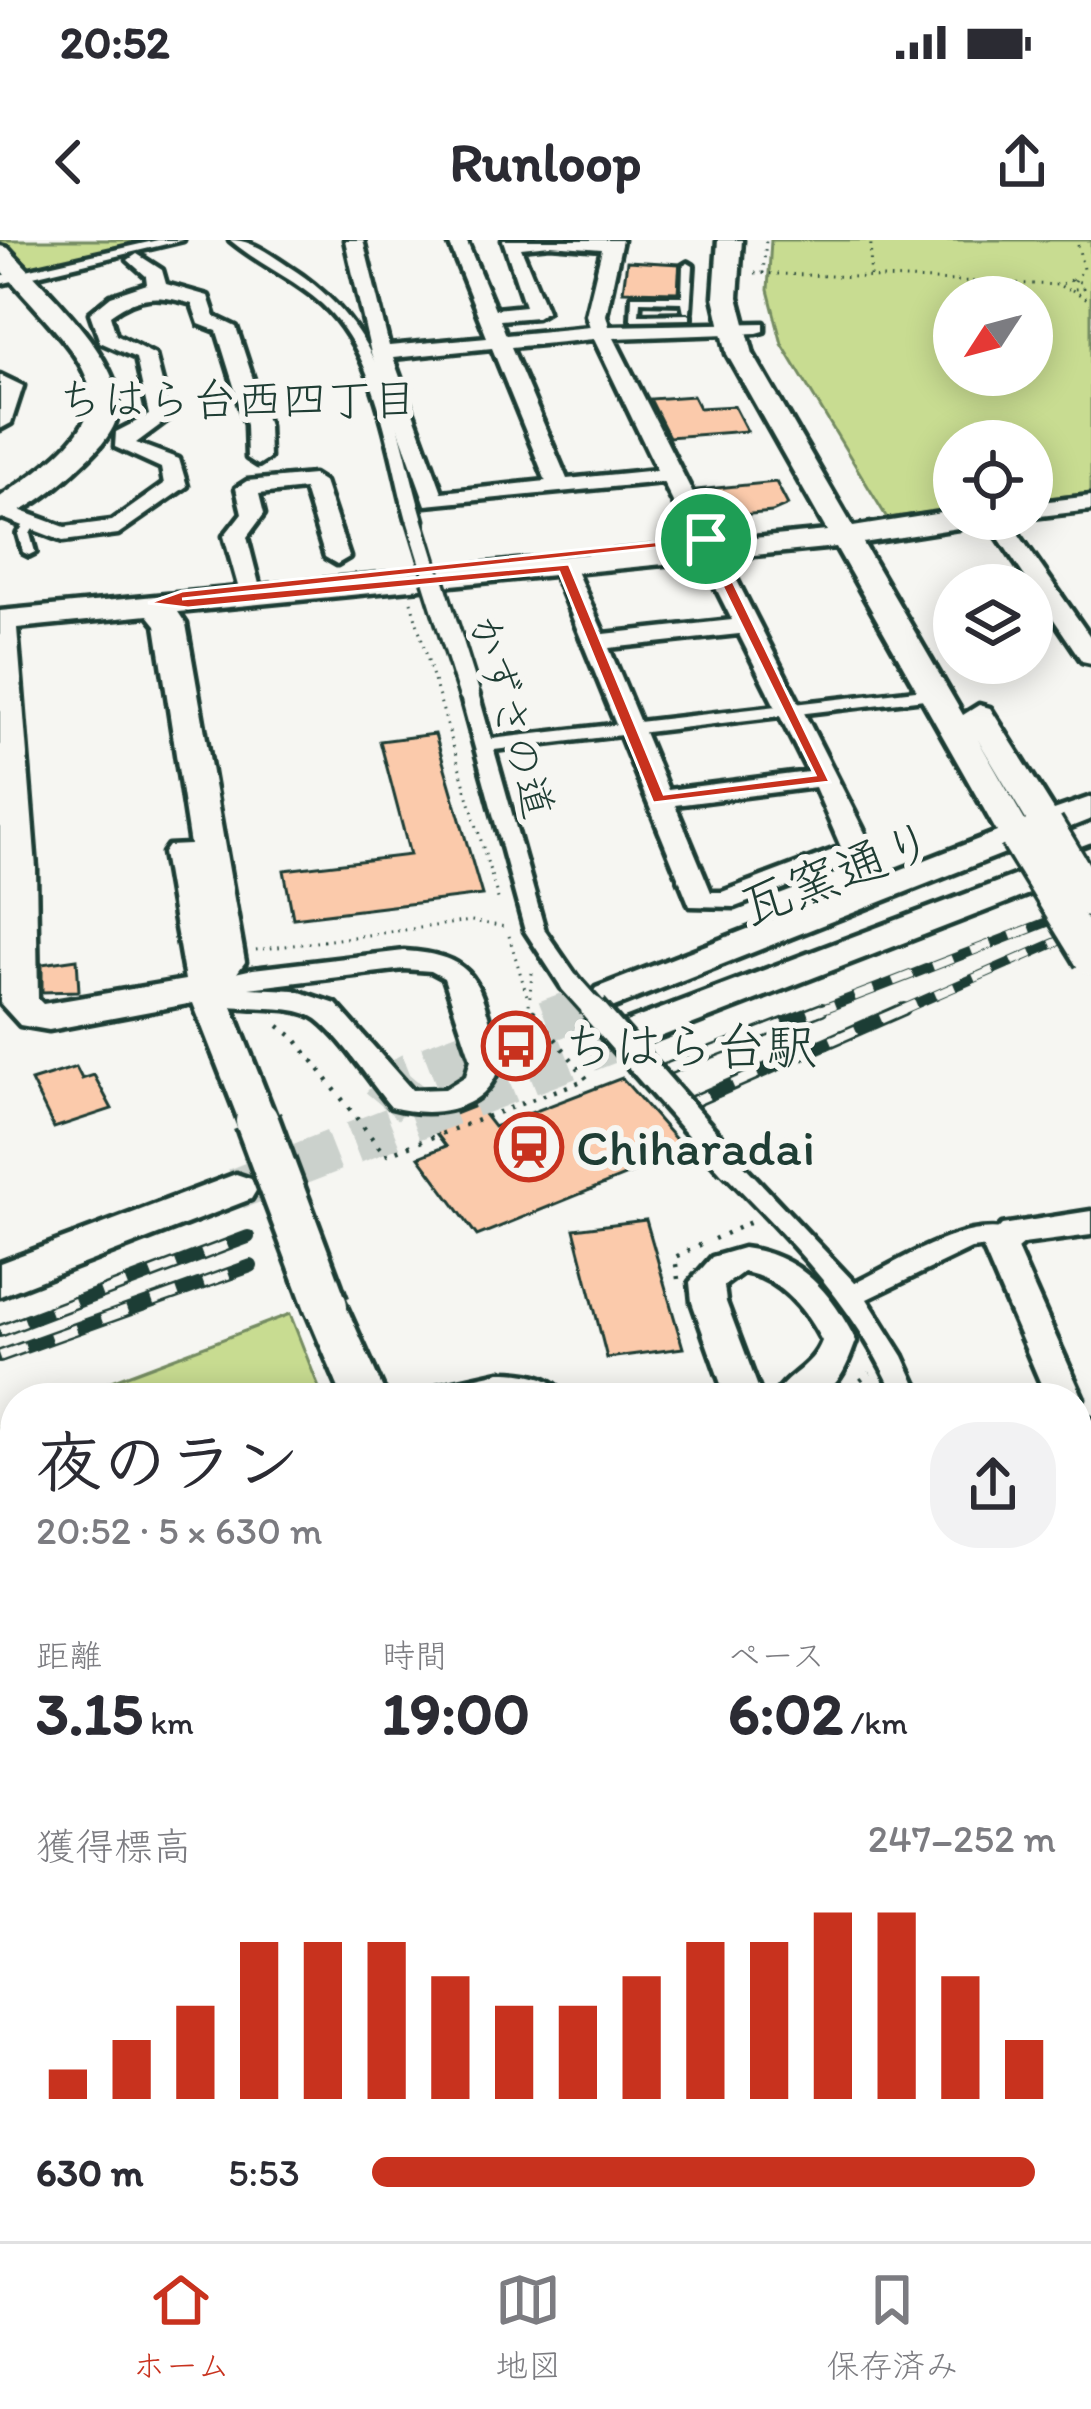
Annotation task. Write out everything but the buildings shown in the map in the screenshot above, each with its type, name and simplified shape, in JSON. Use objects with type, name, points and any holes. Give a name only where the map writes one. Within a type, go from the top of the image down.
[{"type":"street","points":[[10,278],[176,240]]},
{"type":"street","name":"かずさの道","points":[[238,240],[310,288],[344,318],[364,353],[469,693],[535,931],[570,983],[730,1165],[854,1294],[902,1383]]},
{"type":"street","points":[[354,240],[381,353],[434,500],[668,476]]},
{"type":"street","points":[[458,240],[559,487]]},
{"type":"street","points":[[730,240],[726,297],[745,327]]},
{"type":"street","points":[[752,240],[756,273],[740,354],[855,532],[1031,831]]},
{"type":"street","points":[[489,315],[537,311],[510,243],[613,242],[596,315],[601,332],[668,476],[709,545],[791,709],[855,842],[854,852],[713,903],[695,893],[564,567]]},
{"type":"street","points":[[0,253],[10,278],[61,322],[96,365],[107,389],[99,434],[56,478],[0,510]]},
{"type":"street","points":[[137,260],[154,274],[157,287]]},
{"type":"street","points":[[61,322],[100,313],[118,300],[157,287],[202,300],[206,320],[226,327],[257,425],[258,458]]},
{"type":"street","points":[[0,510],[63,534],[118,527],[176,486],[171,464],[126,447],[124,437],[160,417],[145,355],[107,338],[100,313]]},
{"type":"street","points":[[381,353],[687,323],[745,327]]},
{"type":"street","points":[[0,381],[13,386],[0,423]]},
{"type":"street","points":[[248,588],[235,536],[253,514],[248,488],[313,482],[337,557]]},
{"type":"street","points":[[1053,508],[1091,503]]},
{"type":"street","points":[[155,603],[188,604],[564,567],[804,530],[855,532],[933,522]]},
{"type":"street","points":[[855,532],[933,692],[1031,831],[1081,882],[1091,958]]},
{"type":"street","points":[[1011,540],[1091,656]]},
{"type":"street","points":[[205,989],[258,1000],[294,1000],[326,1011],[402,1100],[439,1102],[474,1088],[486,1071],[464,984],[457,973],[437,962],[362,965],[205,989],[49,1017],[23,1011],[9,869],[0,620],[248,588],[709,545]]},
{"type":"street","points":[[155,603],[171,624],[227,962],[205,989]]},
{"type":"street","points":[[598,642],[750,625]]},
{"type":"street","points":[[484,746],[933,692]]},
{"type":"street","points":[[658,799],[824,778]]},
{"type":"street","points":[[631,1023],[1031,831],[1091,807]]},
{"type":"street","name":"瓦窯通り","points":[[631,1023],[1091,833]]},
{"type":"street","points":[[631,1023],[1081,882]]},
{"type":"street","name":"瓦窯通り","points":[[631,1023],[1081,882]]},
{"type":"street","points":[[205,989],[359,1383]]},
{"type":"street","points":[[0,1252],[232,1177],[0,1280]]},
{"type":"street","points":[[854,1294],[967,1240],[1091,1223]]},
{"type":"street","points":[[1005,1238],[999,1246],[1000,1257],[1058,1383]]},
{"type":"street","points":[[739,1383],[709,1302],[707,1282],[728,1262],[749,1259],[784,1272],[833,1327],[839,1341],[829,1368],[810,1383]]},
{"type":"lane","points":[[687,299],[634,298],[634,318],[687,323],[688,266]]},
{"type":"lane","points":[[29,552],[24,535],[32,520]]},
{"type":"path","points":[[766,240],[756,273],[1059,285],[1076,281],[1084,286],[1072,290]]},
{"type":"path","points":[[870,277],[871,240]]},
{"type":"path","points":[[1076,281],[1083,269],[1077,240]]},
{"type":"path","points":[[1059,285],[1091,301]]},
{"type":"path","points":[[409,594],[500,904]]},
{"type":"path","points":[[506,926],[529,1005]]},
{"type":"path","points":[[555,1091],[562,1100]]},
{"type":"path","points":[[858,1383],[868,1376],[886,1346]]},
{"type":"green space","points":[[0,240],[176,240],[20,276],[0,253]]},
{"type":"green space","points":[[771,240],[1091,240],[1091,493],[1053,498],[1053,420],[933,420],[933,512],[887,518],[782,344],[768,290]]},
{"type":"green space","points":[[290,1314],[317,1383],[106,1383]]},
{"type":"tunnel","points":[[570,1012],[609,997]]},
{"type":"tunnel","points":[[382,1106],[409,1074],[578,1009]]},
{"type":"tunnel","points":[[236,1189],[639,1031]]},
{"type":"railway","points":[[815,1012],[1091,905]]},
{"type":"railway","points":[[897,1012],[1091,927]]},
{"type":"railway","points":[[657,1073],[822,1009]]},
{"type":"railway","points":[[683,1106],[904,1009]]},
{"type":"railway","points":[[0,1331],[248,1237]]},
{"type":"railway","points":[[0,1356],[251,1266]]},
{"type":"place","name":"ちはら台駅","points":[[516,1046]]},
{"type":"place","name":"Chiharadai","points":[[529,1147]]},
{"type":"district","name":"ちはら台西四丁目","points":[[237,399]]},
{"type":"route","points":[[706,539],[824,778],[658,799],[564,567],[188,604],[155,603],[182,595],[706,539]]}]
